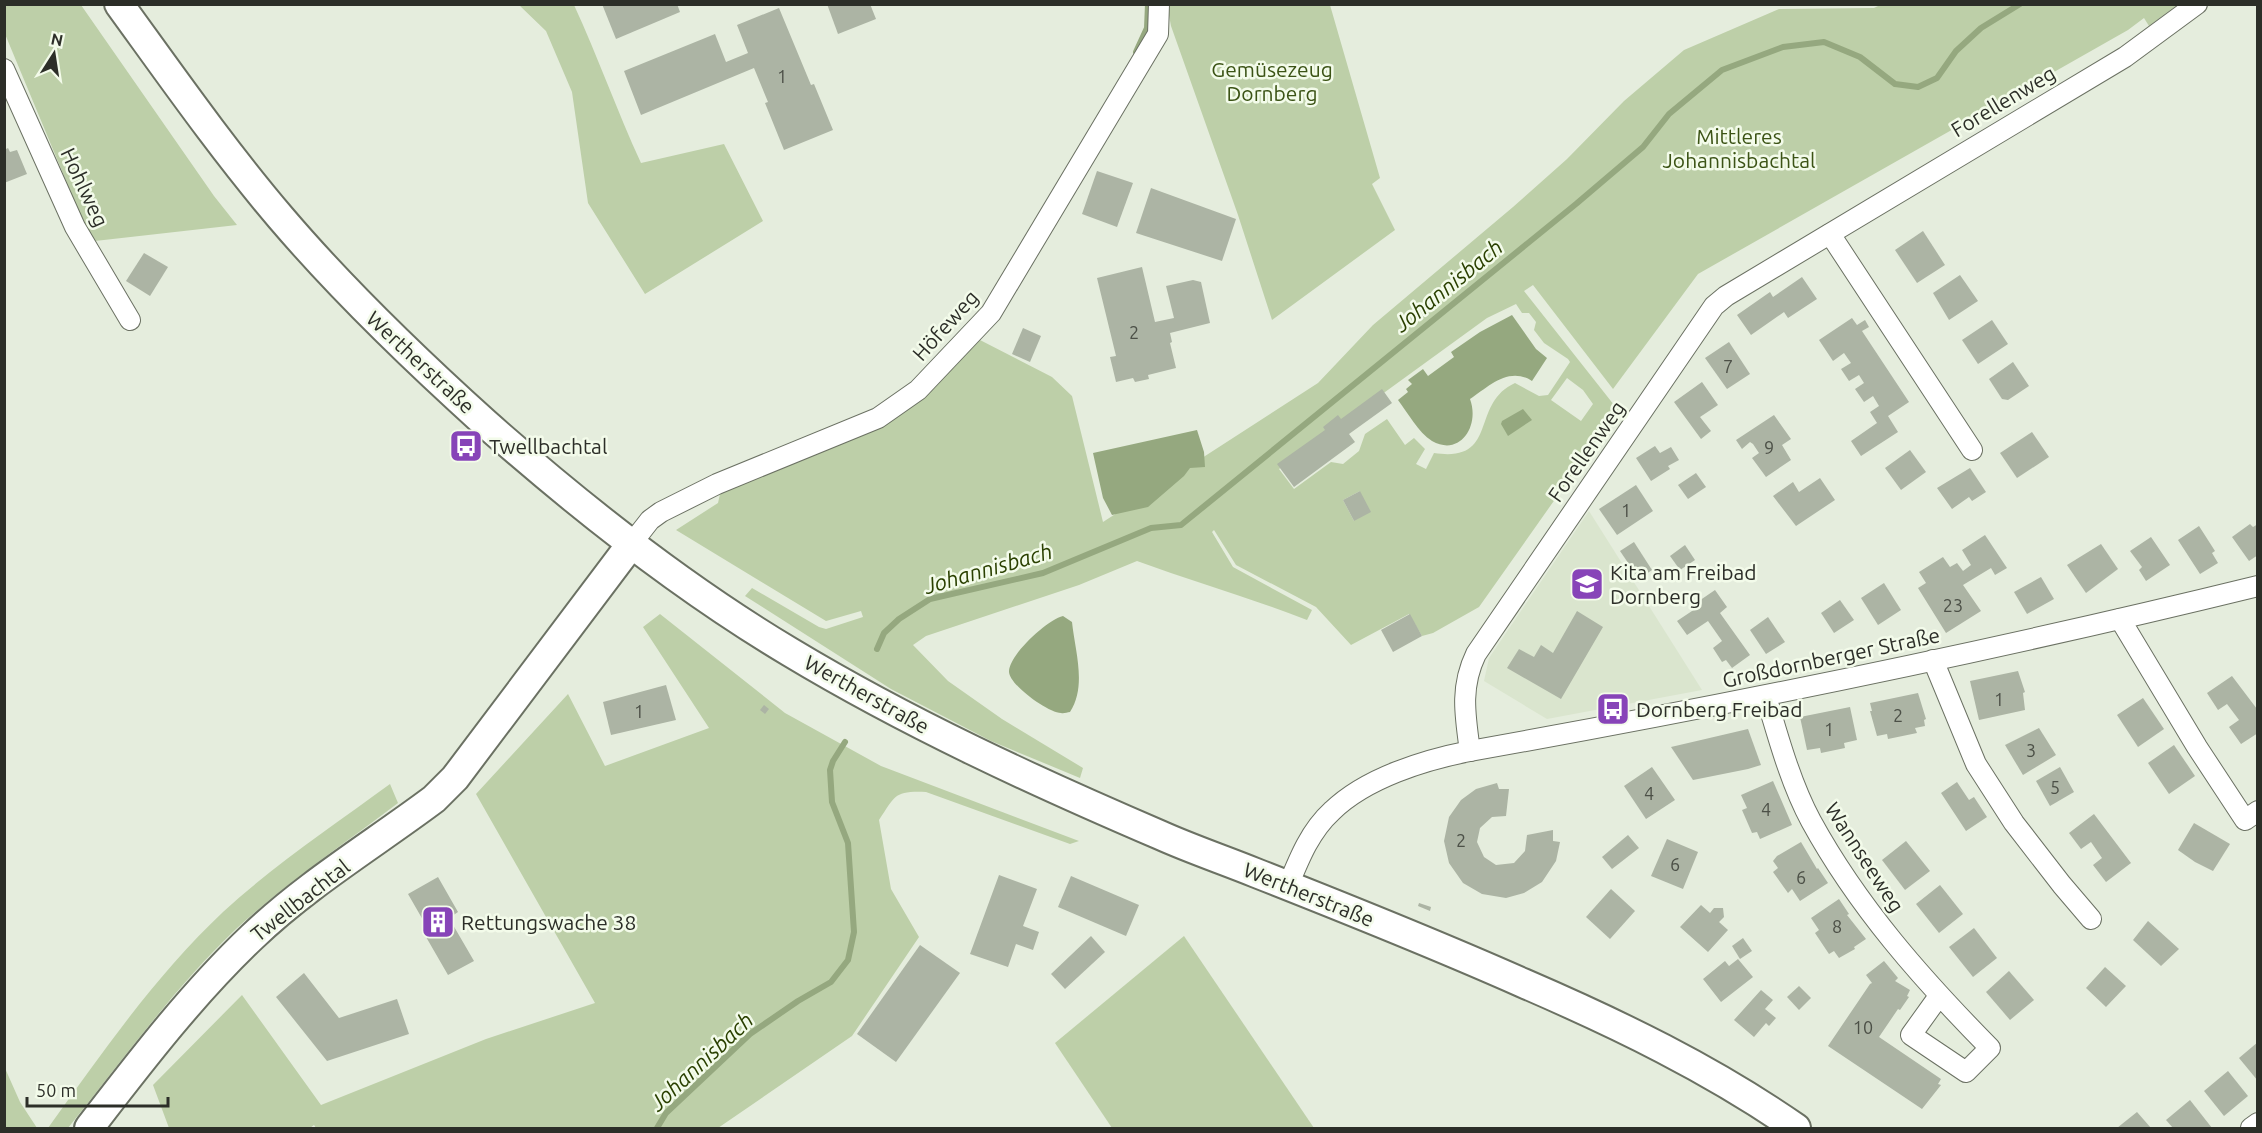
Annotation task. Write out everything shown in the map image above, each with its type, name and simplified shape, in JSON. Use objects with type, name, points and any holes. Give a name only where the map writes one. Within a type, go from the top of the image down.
[{"type":"main road","name":"Wertherstraße","points":[[119,4],[204,123],[280,217],[328,271],[396,341],[558,486],[596,517],[736,618],[792,653],[926,727],[1165,838],[1423,940],[1569,1003],[1697,1066],[1796,1128]]},
{"type":"main road","name":"Twellbachtal","points":[[89,1128],[164,1032],[253,935],[291,903],[434,799],[455,778],[632,543]]},
{"type":"street","name":"Höfeweg","points":[[632,543],[650,520],[668,508],[717,484],[878,418],[918,390],[991,313],[1158,34],[1159,4]]},
{"type":"street","name":"Forellenweg","points":[[1470,751],[1464,688],[1476,654],[1714,306],[1726,296],[2125,57],[2197,4]]},
{"type":"street","name":"Hohlweg","points":[[4,69],[75,227],[130,320]]},
{"type":"street","points":[[1830,234],[1972,450]]},
{"type":"street","name":"Großdornberger Straße","points":[[1288,885],[1312,835],[1331,811],[1387,777],[1426,761],[1766,696],[2120,619],[2258,586]]},
{"type":"street","points":[[2120,619],[2197,747],[2245,820],[2258,812]]},
{"type":"street","points":[[1934,660],[1976,764],[2014,823],[2091,919]]},
{"type":"street","name":"Wannseeweg","points":[[1766,696],[1781,747],[1810,820],[1840,868],[1894,944],[1939,996]]},
{"type":"street","points":[[2251,1128],[2258,1123]]},
{"type":"shaded area","points":[[1512,315],[1536,349],[1547,358],[1532,381],[1524,377],[1507,377],[1470,399],[1472,419],[1470,428],[1459,442],[1442,445],[1432,441],[1418,428],[1398,400],[1408,392],[1406,389],[1412,384],[1408,380],[1423,369],[1428,376],[1454,357],[1451,352],[1480,332]]},
{"type":"shaded area","points":[[1523,409],[1532,420],[1508,436],[1501,424],[1502,421]]},
{"type":"shaded area","points":[[1197,430],[1204,452],[1205,467],[1190,468],[1148,507],[1112,515],[1103,498],[1093,453]]},
{"type":"shaded area","name":"Kita am Freibad Dornberg","points":[[1589,511],[1702,690],[1547,719],[1484,681],[1489,658]]},
{"type":"shaded area","points":[[1063,616],[1072,622],[1079,680],[1075,702],[1070,712],[1063,713],[1055,712],[1030,697],[1010,677],[1009,671],[1022,647],[1048,624]]},
{"type":"green space","name":"Mittleres Johannisbachtal","points":[[1882,4],[2177,5],[2149,26],[2144,18],[2128,30],[1698,274],[1613,389],[1533,285],[1524,291],[1618,410],[1479,607],[1433,633],[1422,636],[1409,614],[1351,645],[1316,607],[1236,565],[1214,530],[1212,532],[1233,567],[1312,610],[1307,620],[1137,561],[1079,585],[926,636],[913,645],[948,681],[1002,719],[1083,768],[1080,778],[991,741],[891,689],[745,596],[752,588],[826,629],[863,617],[861,611],[826,621],[676,530],[718,503],[720,494],[933,388],[980,340],[1052,377],[1072,396],[1103,522],[1318,383],[1373,325],[1513,207],[1567,159],[1624,101],[1684,50],[1779,9],[1874,8]],"holes":[[[1516,304],[1522,313],[1529,313],[1536,322],[1534,330],[1544,343],[1570,362],[1548,395],[1539,396],[1515,383],[1501,392],[1492,404],[1477,441],[1468,449],[1455,454],[1434,453],[1426,469],[1416,464],[1425,449],[1414,438],[1405,445],[1387,419],[1365,434],[1359,451],[1343,464],[1331,462],[1294,489],[1279,469],[1487,318]],[[1567,378],[1583,390],[1593,404],[1581,421],[1551,400]],[[1360,491],[1354,521],[1343,500]]]},
{"type":"green space","points":[[4,5],[81,5],[214,196],[237,225],[95,241],[84,224],[5,34]]},
{"type":"green space","points":[[519,5],[574,5],[641,163],[724,144],[763,221],[645,294],[588,203],[572,92],[546,31]]},
{"type":"green space","name":"Gemüsezeug Dornberg","points":[[1167,5],[1330,5],[1380,178],[1372,184],[1395,230],[1272,320],[1238,215],[1171,26]]},
{"type":"green space","points":[[660,614],[785,713],[881,766],[1079,841],[1070,844],[926,792],[908,792],[897,796],[879,820],[891,889],[919,937],[852,1036],[718,1128],[316,1128],[314,1125],[310,1128],[169,1128],[153,1085],[242,995],[321,1105],[486,1039],[595,1003],[476,794],[568,694],[605,766],[709,728],[643,627]]},
{"type":"green space","points":[[390,784],[398,803],[295,880],[236,929],[169,1001],[68,1128],[48,1128],[130,1016],[198,937],[263,878]]},
{"type":"green space","points":[[1184,936],[1314,1128],[1112,1128],[1055,1043]]},
{"type":"green space","points":[[4,1066],[20,1102],[37,1128],[5,1128]]},
{"type":"building","points":[[602,4],[677,4],[680,12],[616,39]]},
{"type":"building","points":[[827,4],[870,4],[876,19],[838,34]]},
{"type":"building","points":[[779,8],[811,85],[814,84],[833,130],[784,150],[754,68],[641,115],[624,71],[715,34],[726,62],[748,53],[737,25]]},
{"type":"building","points":[[8,148],[10,152],[17,150],[27,174],[4,183],[4,150]]},
{"type":"building","points":[[1097,171],[1133,183],[1117,227],[1082,214]]},
{"type":"building","points":[[1151,188],[1236,219],[1222,261],[1136,233]]},
{"type":"building","points":[[1923,231],[1945,265],[1917,283],[1895,250]]},
{"type":"building","points":[[144,253],[168,267],[150,296],[126,281]]},
{"type":"building","points":[[1142,267],[1155,322],[1174,318],[1166,286],[1193,280],[1201,282],[1210,323],[1170,333],[1176,368],[1148,375],[1149,379],[1135,382],[1133,378],[1116,382],[1110,357],[1116,356],[1097,278]]},
{"type":"building","points":[[1960,275],[1978,301],[1949,320],[1933,293]]},
{"type":"building","points":[[1802,277],[1817,299],[1788,318],[1784,312],[1751,335],[1737,315],[1770,292],[1773,297]]},
{"type":"building","points":[[1852,318],[1857,325],[1865,320],[1869,327],[1862,331],[1909,402],[1888,416],[1898,432],[1861,456],[1851,441],[1877,423],[1870,412],[1879,406],[1873,396],[1864,402],[1855,389],[1864,383],[1859,375],[1849,381],[1841,369],[1851,363],[1844,353],[1833,361],[1819,340]]},
{"type":"building","points":[[1992,320],[2008,344],[1978,364],[1962,340]]},
{"type":"building","points":[[1023,328],[1041,336],[1030,362],[1012,354]]},
{"type":"building","points":[[1729,342],[1750,374],[1727,389],[1705,358]]},
{"type":"building","points":[[2013,362],[2029,386],[2008,400],[2002,399],[1989,379]]},
{"type":"building","points":[[1702,382],[1718,405],[1700,417],[1711,431],[1701,439],[1674,402]]},
{"type":"building","points":[[1382,389],[1392,403],[1349,434],[1355,442],[1294,487],[1277,464],[1325,430],[1323,427],[1338,415],[1341,419]]},
{"type":"building","points":[[1774,415],[1791,439],[1782,445],[1791,460],[1766,477],[1752,458],[1759,453],[1753,444],[1750,442],[1742,449],[1736,440]]},
{"type":"building","points":[[2032,432],[2049,457],[2017,478],[2000,453]]},
{"type":"building","points":[[1655,446],[1660,453],[1671,447],[1679,460],[1668,466],[1670,469],[1651,481],[1636,458]]},
{"type":"building","points":[[1910,450],[1926,472],[1901,490],[1885,468]]},
{"type":"building","points":[[1970,468],[1986,492],[1972,501],[1969,497],[1952,509],[1937,488]]},
{"type":"building","points":[[1696,473],[1706,487],[1688,499],[1678,485]]},
{"type":"building","points":[[1820,478],[1835,500],[1796,526],[1773,496],[1793,482],[1799,492]]},
{"type":"building","points":[[1636,485],[1653,511],[1617,535],[1599,509]]},
{"type":"building","points":[[1360,491],[1371,512],[1354,521],[1343,500]]},
{"type":"building","points":[[2250,524],[2253,527],[2258,524],[2258,555],[2249,561],[2232,537]]},
{"type":"building","points":[[2199,526],[2215,551],[2212,553],[2218,563],[2200,574],[2178,540]]},
{"type":"building","points":[[1985,535],[2007,568],[1995,575],[1991,568],[1963,585],[1981,611],[1946,633],[1918,588],[1926,583],[1919,572],[1943,557],[1950,567],[1957,563],[1963,571],[1971,565],[1962,550]]},
{"type":"building","points":[[2151,537],[2170,565],[2146,581],[2139,570],[2142,567],[2130,551]]},
{"type":"building","points":[[1634,542],[1652,570],[1639,579],[1620,551]]},
{"type":"building","points":[[2101,544],[2118,569],[2086,593],[2067,565]]},
{"type":"building","points":[[1685,545],[1695,560],[1680,570],[1670,556]]},
{"type":"building","points":[[2041,577],[2054,599],[2027,614],[2014,592]]},
{"type":"building","points":[[1884,583],[1901,610],[1878,625],[1861,598]]},
{"type":"building","points":[[1715,590],[1727,607],[1720,613],[1750,655],[1732,668],[1726,660],[1722,662],[1713,648],[1722,641],[1708,621],[1687,635],[1677,621],[1698,607],[1696,603]]},
{"type":"building","points":[[1840,600],[1854,620],[1834,633],[1821,613]]},
{"type":"building","points":[[1577,611],[1603,627],[1561,699],[1507,668],[1519,649],[1534,657],[1541,645],[1553,653]]},
{"type":"building","points":[[1410,614],[1422,636],[1393,652],[1381,630]]},
{"type":"building","points":[[1768,617],[1785,642],[1766,654],[1750,630]]},
{"type":"building","points":[[2018,671],[2025,692],[2023,693],[2025,710],[1979,720],[1970,681]]},
{"type":"building","points":[[2232,676],[2257,709],[2258,733],[2241,744],[2229,727],[2239,720],[2227,704],[2218,710],[2207,693]]},
{"type":"building","points":[[666,685],[676,720],[611,735],[603,702]]},
{"type":"building","points":[[1918,693],[1926,719],[1924,720],[1925,726],[1915,728],[1917,733],[1888,739],[1887,734],[1877,736],[1870,703]]},
{"type":"building","points":[[2143,698],[2164,729],[2138,747],[2117,715]]},
{"type":"building","points":[[764,705],[769,709],[765,714],[760,710]]},
{"type":"building","points":[[1850,707],[1857,740],[1844,743],[1845,748],[1821,753],[1820,748],[1807,750],[1800,717]]},
{"type":"building","points":[[2039,728],[2056,755],[2023,775],[2005,745]]},
{"type":"building","points":[[1748,729],[1761,765],[1748,769],[1693,780],[1671,747]]},
{"type":"building","points":[[2174,745],[2195,776],[2169,794],[2148,763]]},
{"type":"building","points":[[1652,767],[1675,800],[1646,819],[1624,786]]},
{"type":"building","points":[[2060,767],[2074,792],[2050,806],[2036,781]]},
{"type":"building","points":[[1773,781],[1792,825],[1760,839],[1757,832],[1752,833],[1742,810],[1747,808],[1741,795]]},
{"type":"building","points":[[1957,782],[1969,800],[1974,797],[1987,817],[1966,831],[1941,793]]},
{"type":"building","points":[[1497,783],[1499,789],[1509,789],[1506,816],[1492,817],[1480,828],[1477,842],[1484,857],[1496,865],[1514,863],[1525,851],[1527,835],[1553,830],[1553,841],[1560,842],[1556,861],[1542,882],[1524,893],[1506,898],[1482,894],[1463,883],[1449,863],[1444,841],[1449,817],[1461,800],[1476,789]]},
{"type":"building","points":[[2094,814],[2131,863],[2106,882],[2093,865],[2102,858],[2091,842],[2081,849],[2069,833]]},
{"type":"building","points":[[2194,823],[2230,844],[2213,871],[2178,850]]},
{"type":"building","points":[[1628,835],[1639,848],[1612,869],[1602,857]]},
{"type":"building","points":[[1667,839],[1698,852],[1683,889],[1651,876]]},
{"type":"building","points":[[1906,841],[1930,871],[1905,890],[1882,860]]},
{"type":"building","points":[[1801,842],[1828,883],[1800,901],[1792,889],[1788,893],[1773,872],[1778,868],[1773,861],[1777,856]]},
{"type":"building","points":[[999,875],[1037,889],[1023,926],[1039,932],[1033,950],[1016,944],[1008,967],[970,954]]},
{"type":"building","points":[[1071,876],[1139,905],[1126,936],[1058,907]]},
{"type":"building","name":"Rettungswache 38","points":[[438,877],[458,912],[449,918],[474,961],[448,975],[422,930],[427,927],[408,894]]},
{"type":"building","points":[[1940,885],[1963,914],[1939,933],[1916,904]]},
{"type":"building","points":[[1611,889],[1635,911],[1610,939],[1586,917]]},
{"type":"building","points":[[1839,899],[1849,914],[1847,915],[1866,939],[1854,947],[1855,949],[1839,958],[1834,951],[1829,954],[1815,933],[1819,930],[1811,918]]},
{"type":"building","points":[[1419,903],[1431,907],[1430,911],[1418,906]]},
{"type":"building","points":[[1701,905],[1710,913],[1714,908],[1723,908],[1724,917],[1719,922],[1728,930],[1708,952],[1680,927]]},
{"type":"building","points":[[2148,921],[2179,949],[2161,966],[2133,940]]},
{"type":"building","points":[[1974,928],[1997,958],[1973,977],[1949,947]]},
{"type":"building","points":[[1091,936],[1105,952],[1065,989],[1051,974]]},
{"type":"building","points":[[1743,938],[1752,951],[1740,959],[1732,946]]},
{"type":"building","points":[[920,945],[960,973],[896,1062],[857,1034]]},
{"type":"building","points":[[1738,959],[1753,977],[1721,1002],[1703,979],[1725,961],[1729,966]]},
{"type":"building","points":[[1884,961],[1898,978],[1895,981],[1910,990],[1907,996],[1909,997],[1879,1037],[1941,1079],[1938,1084],[1941,1085],[1922,1109],[1828,1046],[1872,983],[1866,975]]},
{"type":"building","points":[[2105,967],[2126,986],[2106,1007],[2086,988]]},
{"type":"building","points":[[2009,971],[2034,1000],[2010,1020],[1986,992]]},
{"type":"building","points":[[304,973],[339,1018],[397,999],[409,1034],[327,1061],[276,997]]},
{"type":"building","points":[[1799,986],[1811,998],[1799,1010],[1787,997]]},
{"type":"building","points":[[1761,990],[1773,1000],[1765,1009],[1776,1018],[1769,1026],[1766,1023],[1754,1037],[1734,1020]]},
{"type":"building","points":[[2258,1042],[2258,1081],[2239,1058]]},
{"type":"building","points":[[2228,1071],[2248,1096],[2224,1116],[2204,1091]]},
{"type":"building","points":[[2190,1100],[2212,1128],[2173,1128],[2166,1120]]},
{"type":"building","points":[[2137,1112],[2151,1128],[2117,1128]]},
{"type":"waterway","points":[[1136,52],[1147,28],[1148,4]]},
{"type":"waterway","name":"Johannisbach","points":[[877,649],[884,633],[899,619],[930,599],[1043,573],[1151,528],[1181,525],[1576,204],[1643,147],[1669,114],[1722,70],[1783,47],[1824,42],[1860,57],[1895,84],[1918,87],[1937,78],[1956,51],[1981,28],[2020,4]]},
{"type":"waterway","name":"Johannisbach","points":[[657,1128],[666,1113],[750,1034],[798,1001],[831,982],[848,960],[854,932],[848,843],[832,802],[830,770],[845,742]]},
{"type":"place","name":"Twellbachtal","points":[[466,446]]},
{"type":"place","name":"Kita am Freibad Dornberg","points":[[1587,584]]},
{"type":"place","name":"Dornberg Freibad","points":[[1613,709]]},
{"type":"place","name":"Rettungswache 38","points":[[438,922]]}]
